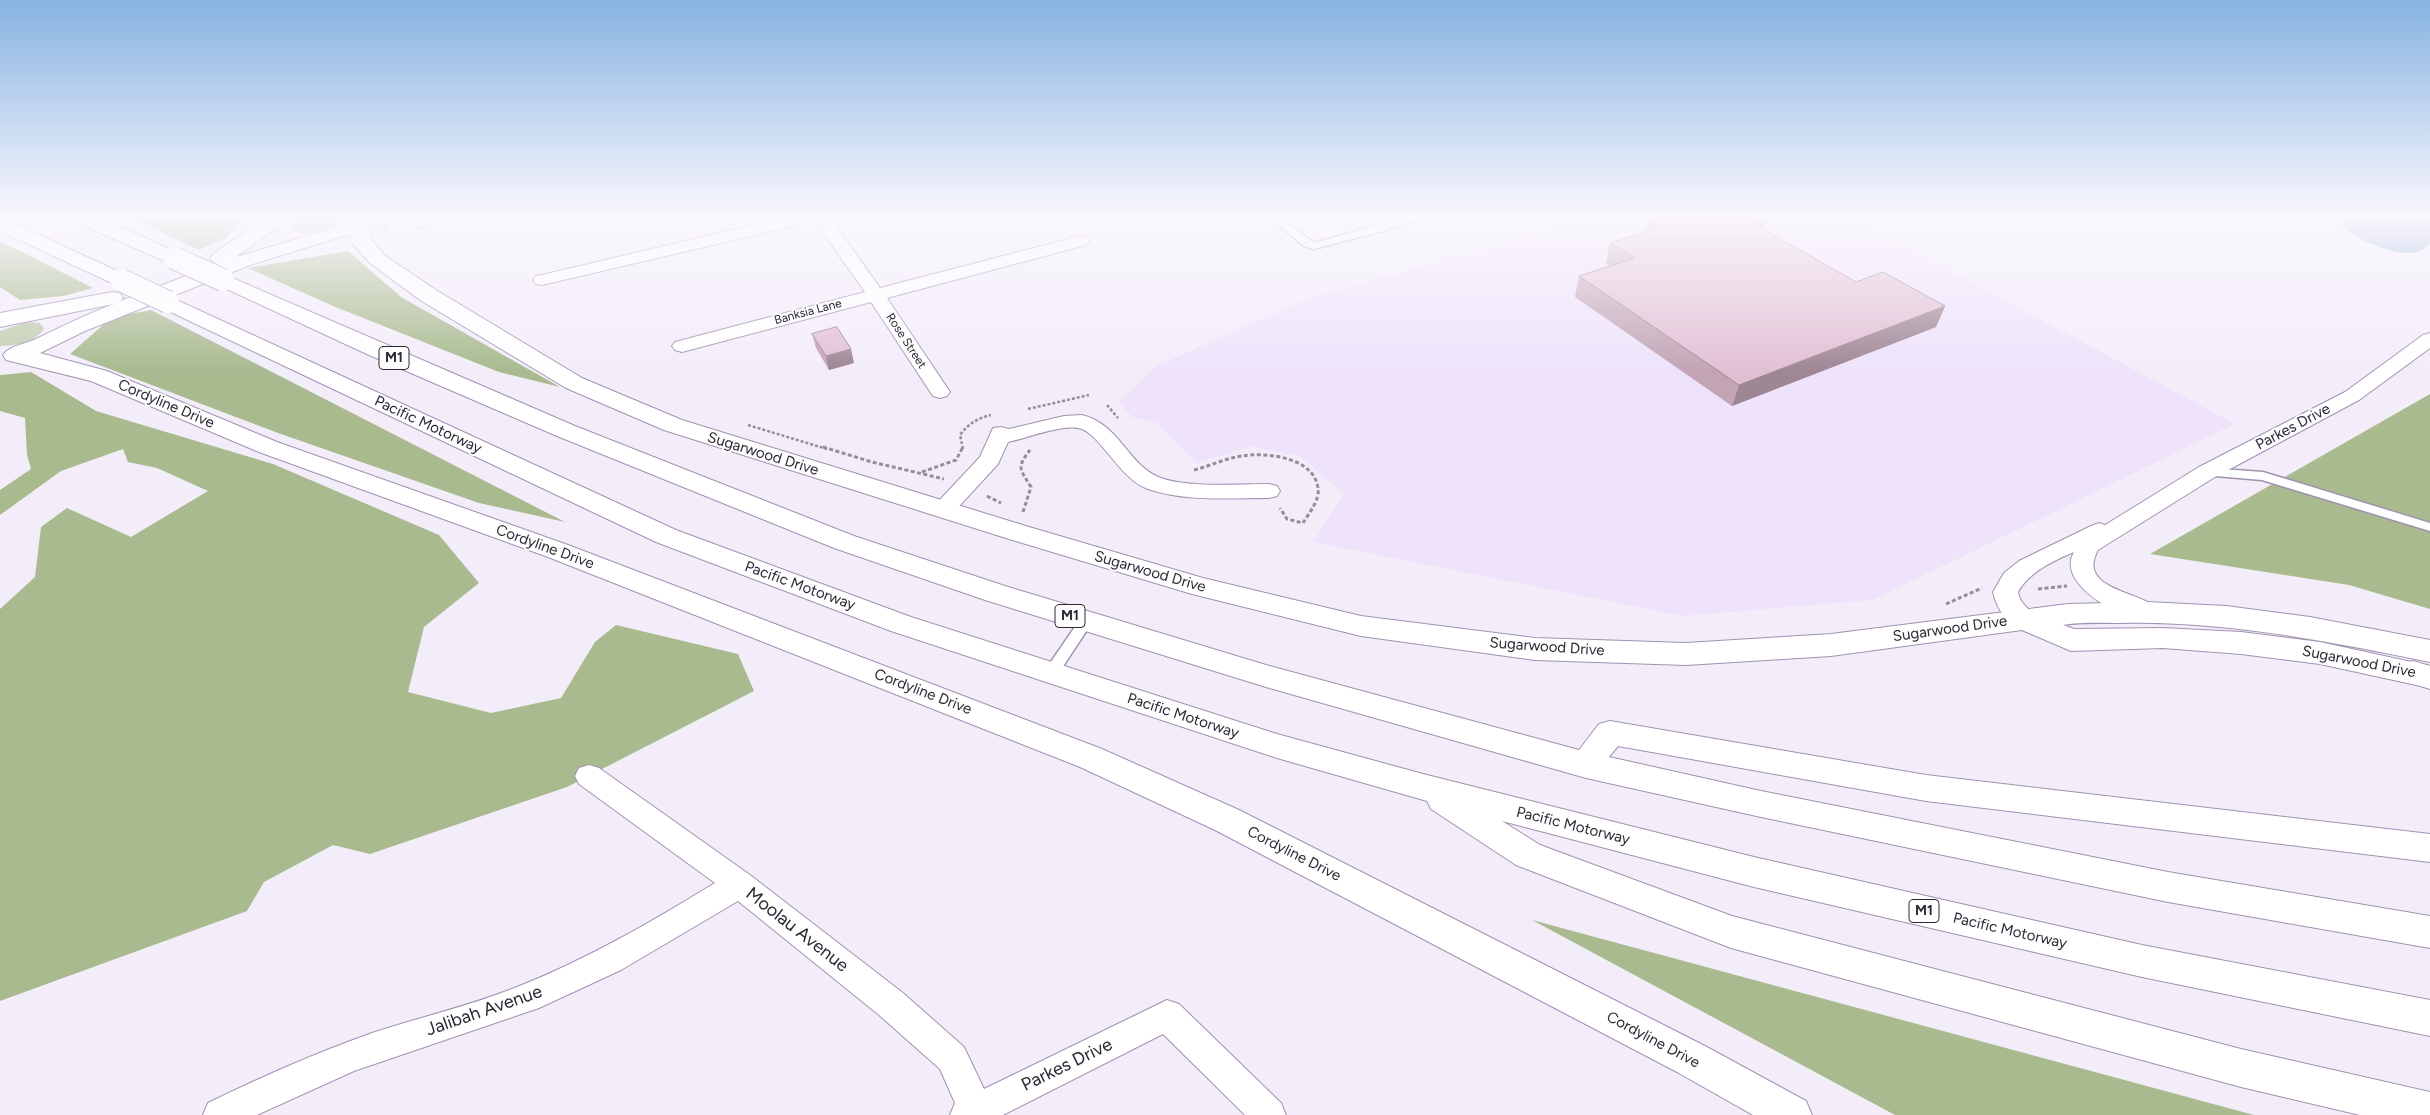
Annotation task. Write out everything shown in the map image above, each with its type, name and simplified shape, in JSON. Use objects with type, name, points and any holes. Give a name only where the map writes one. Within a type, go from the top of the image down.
[{"type":"main road","name":"Pacific Motorway","points":[[95,268],[666,536],[901,624],[1277,746],[1423,788],[1754,872],[2123,957],[2430,1018]]},
{"type":"main road","name":"M1","points":[[196,268],[377,350],[557,427],[834,538],[995,593],[1266,676],[1586,765],[1761,804],[2158,885],[2430,932]]},
{"type":"main road","points":[[0,320],[93,303],[177,277],[199,268]]},
{"type":"main road","points":[[8,355],[44,344],[77,326],[226,268]]},
{"type":"main road","name":"Sugarwood Drive","points":[[390,268],[428,295],[574,383],[673,425],[943,510],[1202,587],[1361,626],[1535,649],[1686,654],[1831,645],[2068,614],[2148,612],[2226,616],[2310,627],[2426,669]]},
{"type":"main road","name":"Cordyline Drive","points":[[8,355],[99,376],[268,447],[558,551],[1091,758],[1228,820],[1682,1055],[1792,1115]]},
{"type":"main road","name":"Sugarwood Drive","points":[[2024,619],[2070,640],[2163,638],[2240,643],[2426,669]]},
{"type":"main road","points":[[1586,765],[1610,733],[1926,788],[2430,848]]},
{"type":"main road","points":[[1423,788],[1528,855],[1731,932],[2241,1068],[2430,1112]]},
{"type":"street","points":[[542,280],[593,268]]},
{"type":"street","name":"Rose Street","points":[[857,268],[940,392]]},
{"type":"street","name":"Banksia Lane","points":[[682,346],[976,268]]},
{"type":"street","name":"Parkes Drive","points":[[2091,583],[2085,576],[2082,564],[2086,549],[2093,542],[2207,472],[2352,396],[2430,339]]},
{"type":"street","points":[[943,510],[990,459],[1000,428],[1064,422],[1082,421],[1097,428],[1132,469],[1154,484],[1186,490],[1270,491]]},
{"type":"street","name":"Parkes Drive","points":[[2006,587],[2014,577],[2035,562],[2150,506]]},
{"type":"street","points":[[2091,583],[2114,599],[2148,612]]},
{"type":"street","points":[[2006,587],[2004,595],[2007,606],[2024,619]]},
{"type":"street","name":"Moolau Avenue","points":[[589,776],[738,884],[891,1004],[952,1058],[972,1113]]},
{"type":"street","name":"Jalibah Avenue","points":[[220,1115],[351,1056],[421,1032],[462,1022],[529,998],[667,928],[738,884]]},
{"type":"street","name":"Parkes Drive","points":[[972,1113],[1167,1015],[1269,1115]]},
{"type":"lane","points":[[2207,472],[2263,476],[2430,527]]},
{"type":"lane","points":[[1051,673],[1086,621]]},
{"type":"path","points":[[1019,411],[1089,395]]},
{"type":"path","points":[[1107,405],[1120,420]]},
{"type":"path","points":[[922,473],[955,460],[962,453],[960,435],[967,427],[983,417],[1000,428]]},
{"type":"path","points":[[742,424],[757,426],[881,464],[933,475]]},
{"type":"path","points":[[1023,512],[1031,487],[1020,469],[1020,463],[1032,447]]},
{"type":"path","points":[[1187,471],[1245,455],[1270,455],[1302,466],[1316,479],[1318,489],[1316,500],[1303,523],[1287,519],[1270,491]]},
{"type":"path","points":[[995,499],[1007,506]]},
{"type":"path","points":[[1017,510],[1031,514]]},
{"type":"path","points":[[1936,605],[1958,601],[1969,590],[1975,589],[2006,587],[2027,590],[2091,583]]},
{"type":"shaded area","points":[[1418,268],[1945,268],[2235,424],[1873,600],[1682,616],[1313,542],[1344,494],[1301,457],[1252,446],[1197,463],[1157,423],[1132,417],[1119,402],[1156,366],[1313,297]]},
{"type":"green space","points":[[0,268],[53,268],[93,288],[63,296],[20,300],[0,287]]},
{"type":"green space","points":[[248,268],[368,268],[401,297],[560,387],[499,372],[333,306]]},
{"type":"green space","points":[[151,310],[565,522],[479,503],[278,433],[70,354],[112,317]]},
{"type":"green space","points":[[26,322],[40,323],[44,329],[30,340],[0,346],[0,331]]},
{"type":"green space","points":[[31,372],[96,411],[273,464],[439,535],[479,583],[424,627],[408,692],[491,713],[561,698],[595,642],[616,625],[738,654],[754,691],[567,787],[370,854],[333,845],[264,882],[247,911],[0,1001],[0,609],[35,577],[41,527],[67,508],[131,537],[208,491],[157,468],[128,462],[123,449],[61,471],[0,515],[0,490],[31,469],[27,455],[25,418],[0,411],[0,375]]},
{"type":"green space","points":[[2430,394],[2430,609],[2349,585],[2150,554]]},
{"type":"green space","points":[[1532,920],[2254,1115],[1895,1115]]},
{"type":"building","points":[[1604,268],[1831,268],[1856,282],[1883,272],[1945,306],[1739,385],[1579,276]]},
{"type":"building","points":[[837,327],[851,349],[826,356],[812,334]]}]
